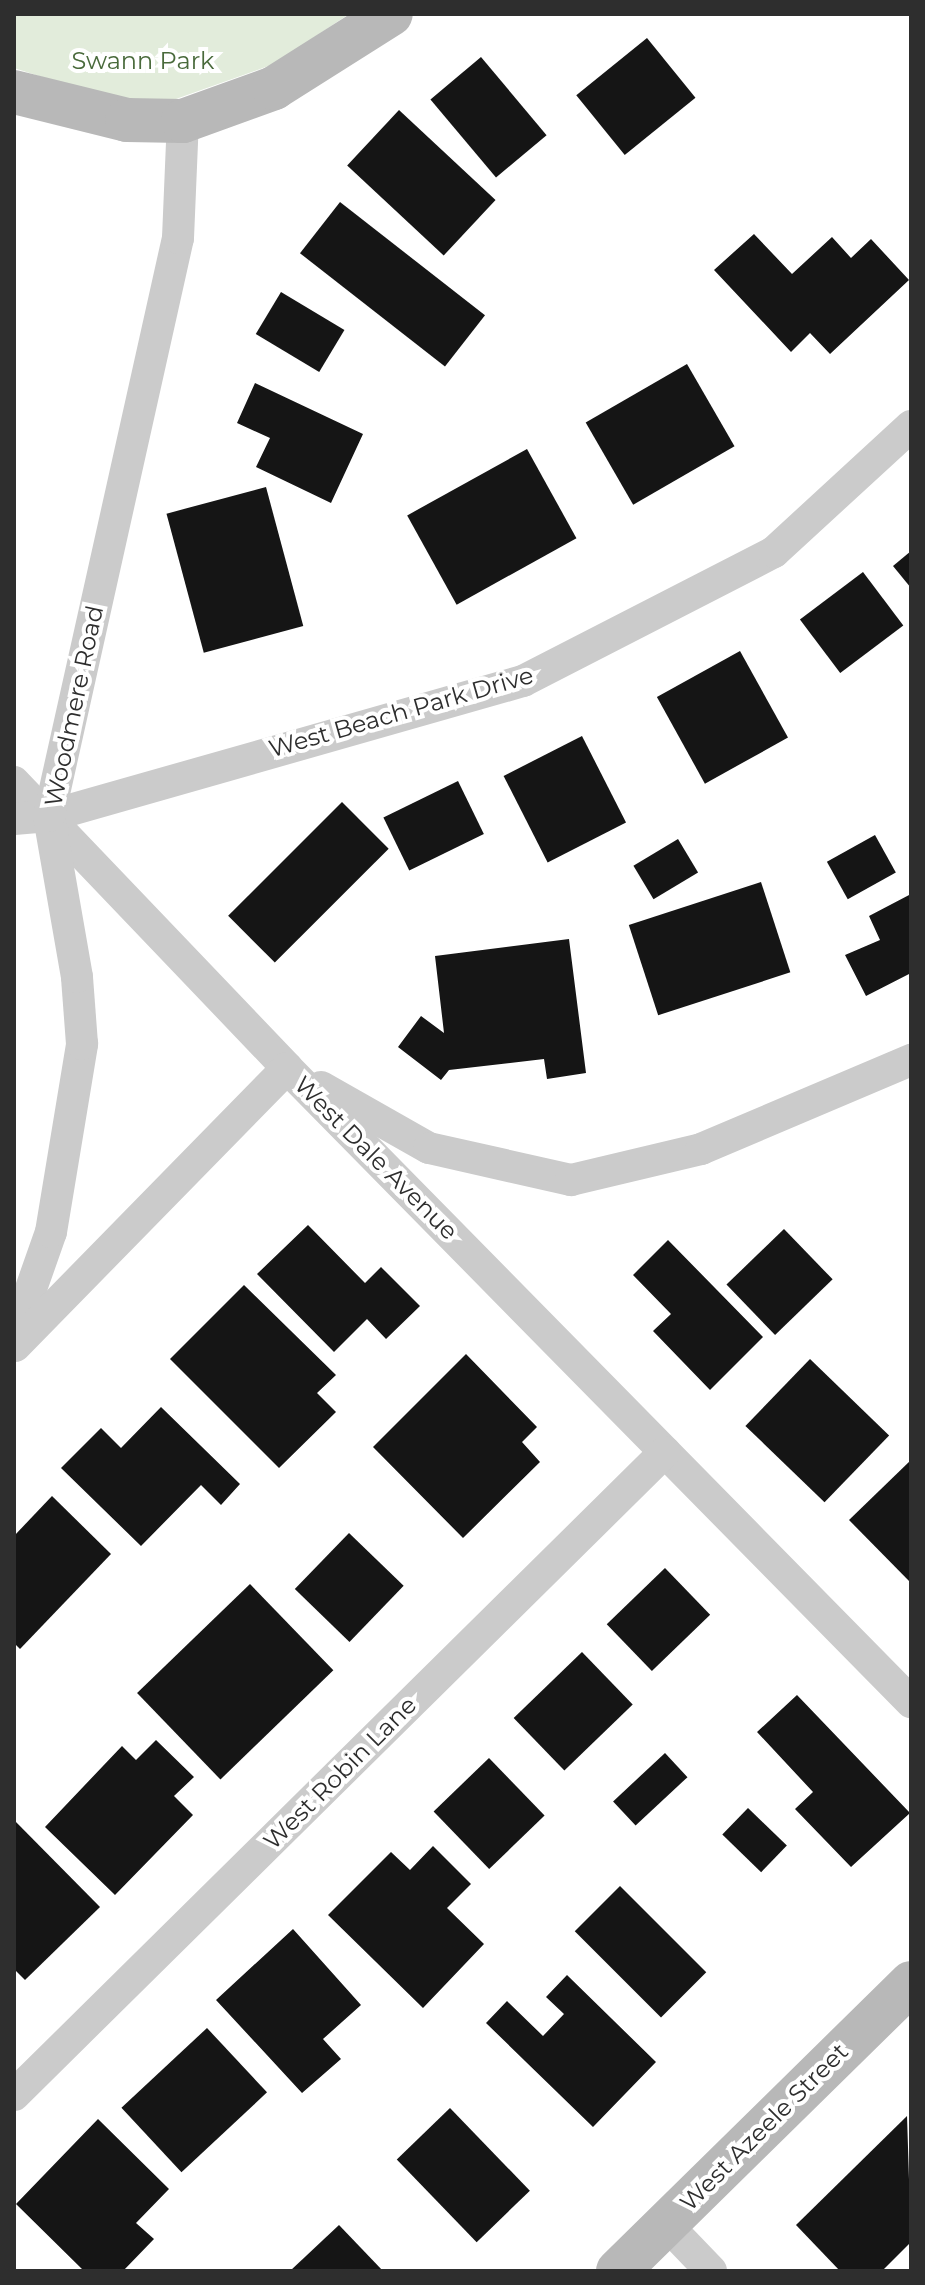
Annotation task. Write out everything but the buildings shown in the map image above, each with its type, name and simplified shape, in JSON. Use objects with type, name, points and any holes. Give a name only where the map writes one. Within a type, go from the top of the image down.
[{"type":"street","points":[[14,92],[127,120],[183,121],[274,88],[391,14]]},
{"type":"street","name":"Woodmere Road","points":[[14,1337],[51,1232],[82,1044],[77,977],[49,816],[178,238],[183,121]]},
{"type":"street","name":"West Beach Park Drive","points":[[14,819],[49,816],[523,681],[774,552],[911,426]]},
{"type":"street","points":[[14,782],[287,1068],[14,1347]]},
{"type":"street","name":"West Dale Avenue","points":[[287,1068],[429,1148],[571,1180],[701,1149],[911,1060]]},
{"type":"street","name":"West Dale Avenue","points":[[287,1068],[911,1702]]},
{"type":"street","name":"West Robin Lane","points":[[14,2095],[665,1452]]},
{"type":"street","name":"West Azeele Street","points":[[618,2271],[911,1983]]},
{"type":"street","points":[[666,2224],[711,2271]]},
{"type":"green space","name":"Swann Park","points":[[14,14],[349,14],[274,64],[145,110],[14,68]]}]
